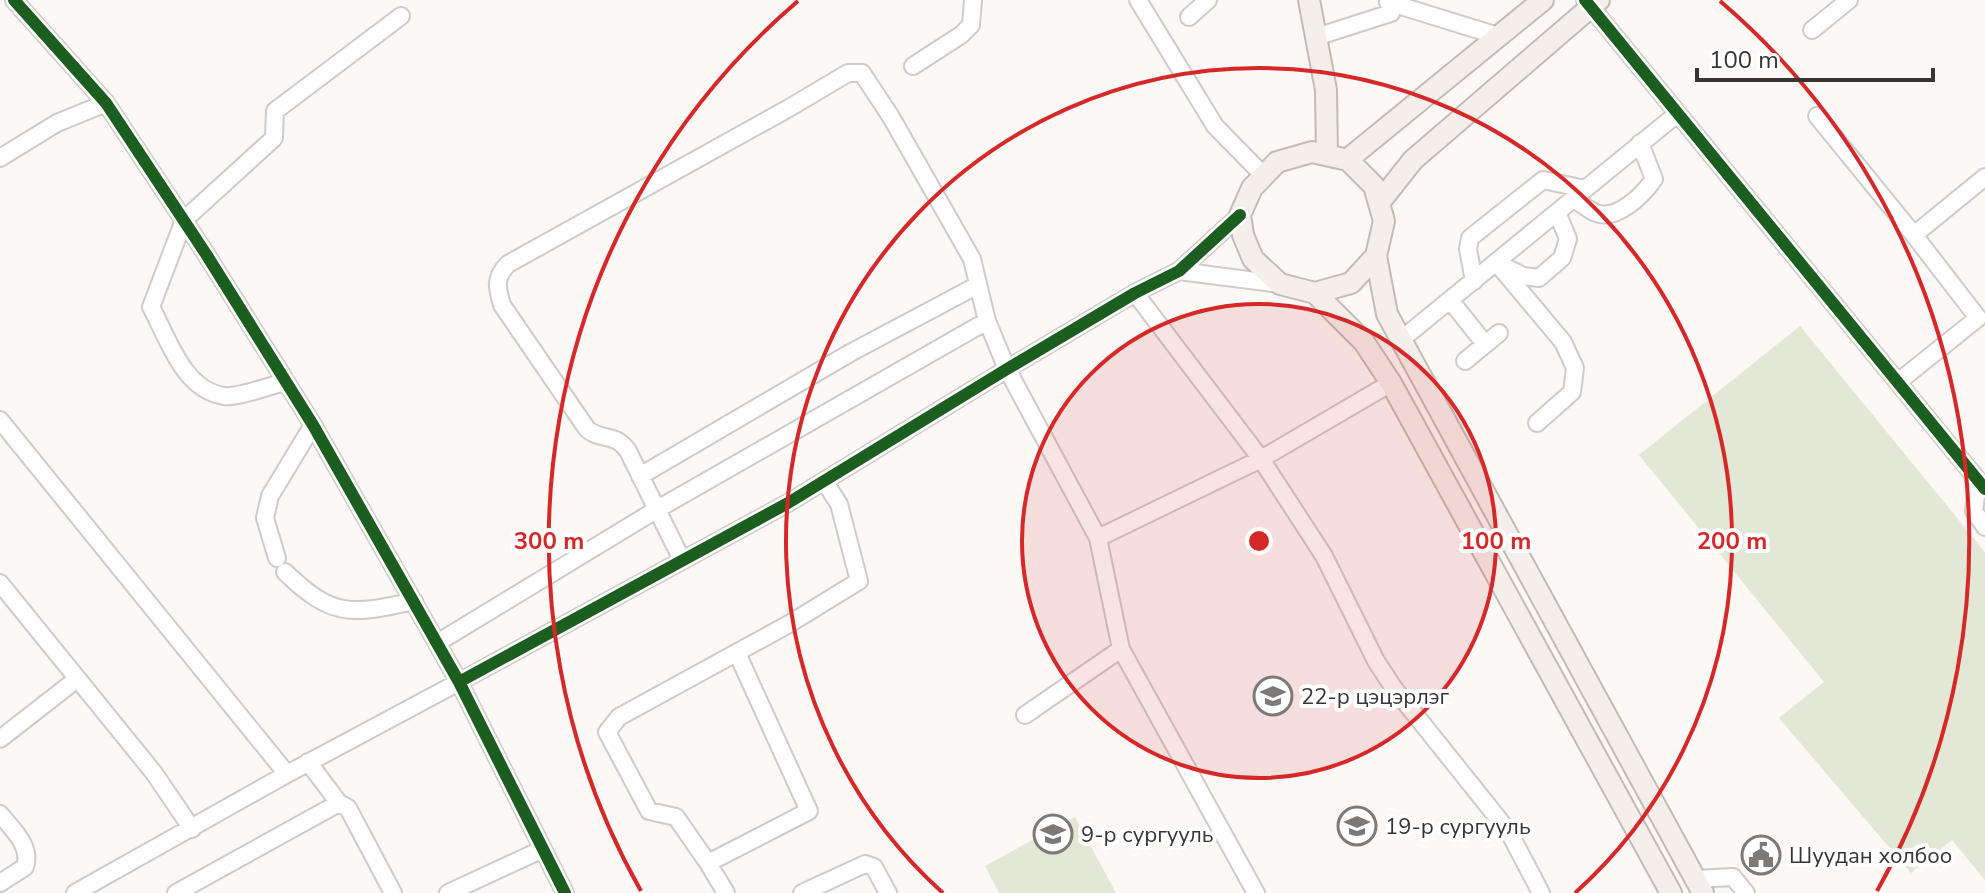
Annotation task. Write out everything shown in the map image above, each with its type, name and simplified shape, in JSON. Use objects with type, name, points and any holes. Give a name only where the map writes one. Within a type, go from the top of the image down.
[{"type":"main road","points":[[1309,0],[1337,158]]},
{"type":"main road","points":[[1337,158],[1543,0]]},
{"type":"main road","points":[[1379,203],[1413,160],[1592,3]]},
{"type":"main road","points":[[1376,256],[1351,283],[1315,293],[1280,284],[1253,259],[1243,235],[1240,215],[1252,188],[1277,162],[1312,152],[1337,158],[1374,186],[1384,221],[1376,256],[1387,314],[1699,886]]},
{"type":"main road","points":[[1315,293],[1364,342],[1391,383],[1671,893]]},
{"type":"street","points":[[14,0],[106,103],[313,425],[459,682],[565,893]]},
{"type":"street","points":[[913,66],[971,25],[973,0]]},
{"type":"street","points":[[1138,0],[1215,126],[1264,176]]},
{"type":"street","points":[[1189,17],[1208,0]]},
{"type":"street","points":[[1812,30],[1849,0]]},
{"type":"street","points":[[1316,37],[1391,13],[1388,1]]},
{"type":"street","points":[[1388,1],[1498,36]]},
{"type":"street","points":[[1592,3],[1677,114],[1982,485],[1974,511],[1985,527]]},
{"type":"street","points":[[286,382],[226,397],[202,387],[188,376],[151,307],[184,220],[274,138],[275,111],[401,16]]},
{"type":"street","points":[[682,560],[622,443],[613,437],[593,434],[587,429],[502,305],[497,287],[499,273],[508,264],[856,71],[862,73],[972,259],[987,321],[1007,369],[1098,538],[1121,649],[1256,893]]},
{"type":"street","points":[[0,158],[57,123],[106,103]]},
{"type":"street","points":[[1402,339],[1677,114]]},
{"type":"street","points":[[1817,116],[1981,315],[1898,382]]},
{"type":"street","points":[[1474,281],[1468,249],[1470,238],[1543,180],[1549,179],[1579,194],[1597,214],[1617,213],[1648,188],[1654,179],[1640,143]]},
{"type":"street","points":[[1914,235],[1985,177]]},
{"type":"street","points":[[1496,262],[1523,276],[1539,278],[1562,258],[1568,239],[1557,212]]},
{"type":"street","points":[[75,893],[308,762],[824,481],[1135,293],[1179,271],[1240,215]]},
{"type":"street","points":[[1496,262],[1563,342],[1575,368],[1572,392],[1537,423]]},
{"type":"street","points":[[1179,271],[1280,284]]},
{"type":"street","points":[[640,476],[850,353],[978,285]]},
{"type":"street","points":[[1135,293],[1261,459],[1324,556],[1376,661],[1393,687],[1509,832],[1541,893]]},
{"type":"street","points":[[1450,300],[1485,344]]},
{"type":"street","points":[[437,643],[656,510],[987,321]]},
{"type":"street","points":[[1465,361],[1499,333]]},
{"type":"street","points":[[1098,538],[1261,459],[1391,383]]},
{"type":"street","points":[[0,420],[287,774]]},
{"type":"street","points":[[313,425],[270,496],[265,518],[281,565],[307,594],[332,608],[368,612],[414,601]]},
{"type":"street","points":[[726,893],[676,817],[649,811],[607,732],[619,717],[737,653],[859,581],[839,504],[824,481]]},
{"type":"street","points":[[0,583],[154,773],[192,829]]},
{"type":"street","points":[[1025,715],[1121,649]]},
{"type":"street","points":[[708,863],[809,811],[737,653]]},
{"type":"street","points":[[0,739],[77,679]]},
{"type":"street","points":[[308,762],[339,803],[348,808],[389,892]]},
{"type":"street","points":[[176,893],[339,803]]},
{"type":"street","points":[[0,814],[20,837],[28,855],[25,867],[0,883]]},
{"type":"street","points":[[448,893],[543,849]]},
{"type":"street","points":[[802,893],[865,864],[874,867],[888,893]]},
{"type":"street","points":[[1699,886],[1733,877],[1746,893]]},
{"type":"green space","points":[[1800,326],[1985,552],[1985,880],[1952,840],[1911,873],[1779,718],[1824,682],[1639,455]]},
{"type":"green space","points":[[1075,817],[1116,893],[999,893],[985,866]]},
{"type":"cycle path","points":[[14,0],[106,103],[206,254],[313,425],[459,682]]},
{"type":"cycle path","points":[[1585,0],[1985,489]]},
{"type":"cycle path","points":[[565,893],[459,682],[788,503],[1135,293],[1179,271],[1240,215]]},
{"type":"place","name":"22-р цэцэрлэг","points":[[1273,696]]},
{"type":"place","name":"19-р сургууль","points":[[1357,826]]},
{"type":"place","name":"9-р сургууль","points":[[1053,834]]},
{"type":"place","name":"Шуудан холбоо","points":[[1761,855]]}]
